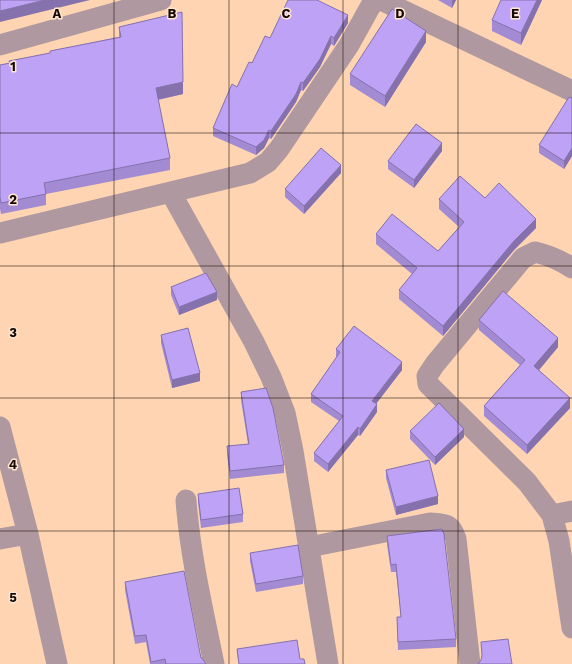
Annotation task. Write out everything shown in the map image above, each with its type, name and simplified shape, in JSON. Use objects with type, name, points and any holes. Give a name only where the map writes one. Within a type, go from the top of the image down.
[{"type":"street","points":[[0,45],[161,0]]},
{"type":"street","points":[[0,233],[250,173],[268,162],[280,149],[349,45],[374,0]]},
{"type":"street","points":[[381,0],[572,91]]},
{"type":"street","points":[[171,193],[254,342],[272,377],[285,413],[292,443],[328,664]]},
{"type":"street","points":[[572,268],[563,262],[535,252],[523,258],[426,376],[428,384],[527,482],[552,515],[559,541],[572,628]]},
{"type":"street","points":[[0,427],[28,534],[57,664]]},
{"type":"street","points":[[186,500],[188,528],[194,565],[214,664]]},
{"type":"street","points":[[552,515],[572,511]]},
{"type":"street","points":[[309,547],[430,523],[444,524],[453,530],[456,539],[470,664]]},
{"type":"street","points":[[0,539],[28,534]]},
{"type":"building","points":[[0,0],[45,0],[0,11]]},
{"type":"building","points":[[288,0],[317,0],[348,15],[334,38],[331,36],[320,59],[303,83],[301,82],[296,94],[271,131],[269,130],[264,140],[256,147],[213,128],[232,84],[237,87],[249,62],[252,63],[265,36],[270,38]]},
{"type":"building","points":[[501,0],[537,0],[521,33],[492,20]]},
{"type":"building","points":[[392,9],[426,31],[385,96],[350,74]]},
{"type":"building","points":[[182,12],[183,82],[156,88],[170,158],[44,183],[46,194],[1,203],[0,65],[10,63],[9,61],[50,53],[50,51],[121,37],[119,27]]},
{"type":"building","points":[[569,97],[572,98],[572,148],[564,161],[539,145]]},
{"type":"building","points":[[416,124],[442,143],[414,180],[388,161]]},
{"type":"building","points":[[321,148],[341,165],[304,206],[285,189]]},
{"type":"building","points":[[460,176],[485,198],[499,183],[536,219],[514,241],[443,326],[399,290],[417,268],[376,234],[392,214],[438,251],[464,222],[439,199]]},
{"type":"building","points":[[206,273],[217,292],[179,307],[171,287]]},
{"type":"building","points":[[503,291],[558,338],[534,366],[570,398],[527,445],[484,406],[525,360],[479,320]]},
{"type":"building","points":[[354,326],[402,362],[372,401],[377,404],[360,429],[358,427],[328,464],[314,453],[343,416],[311,394],[340,352],[336,349]]},
{"type":"building","points":[[188,328],[200,373],[172,380],[161,335]]},
{"type":"building","points":[[266,388],[273,408],[284,465],[230,471],[227,446],[249,444],[241,392]]},
{"type":"building","points":[[439,403],[464,429],[435,457],[410,431]]},
{"type":"building","points":[[429,460],[438,496],[396,507],[386,470]]},
{"type":"building","points":[[239,488],[243,514],[201,520],[198,494]]},
{"type":"building","points":[[442,529],[444,534],[456,639],[398,642],[397,617],[401,617],[396,564],[391,565],[387,536]]},
{"type":"building","points":[[298,545],[303,576],[256,584],[250,553]]},
{"type":"building","points":[[184,571],[201,658],[206,664],[166,664],[165,659],[151,662],[146,635],[135,636],[125,582]]},
{"type":"building","points":[[508,639],[512,664],[478,664],[482,655],[481,642]]},
{"type":"building","points":[[297,640],[300,659],[304,659],[305,664],[239,664],[237,649]]}]
